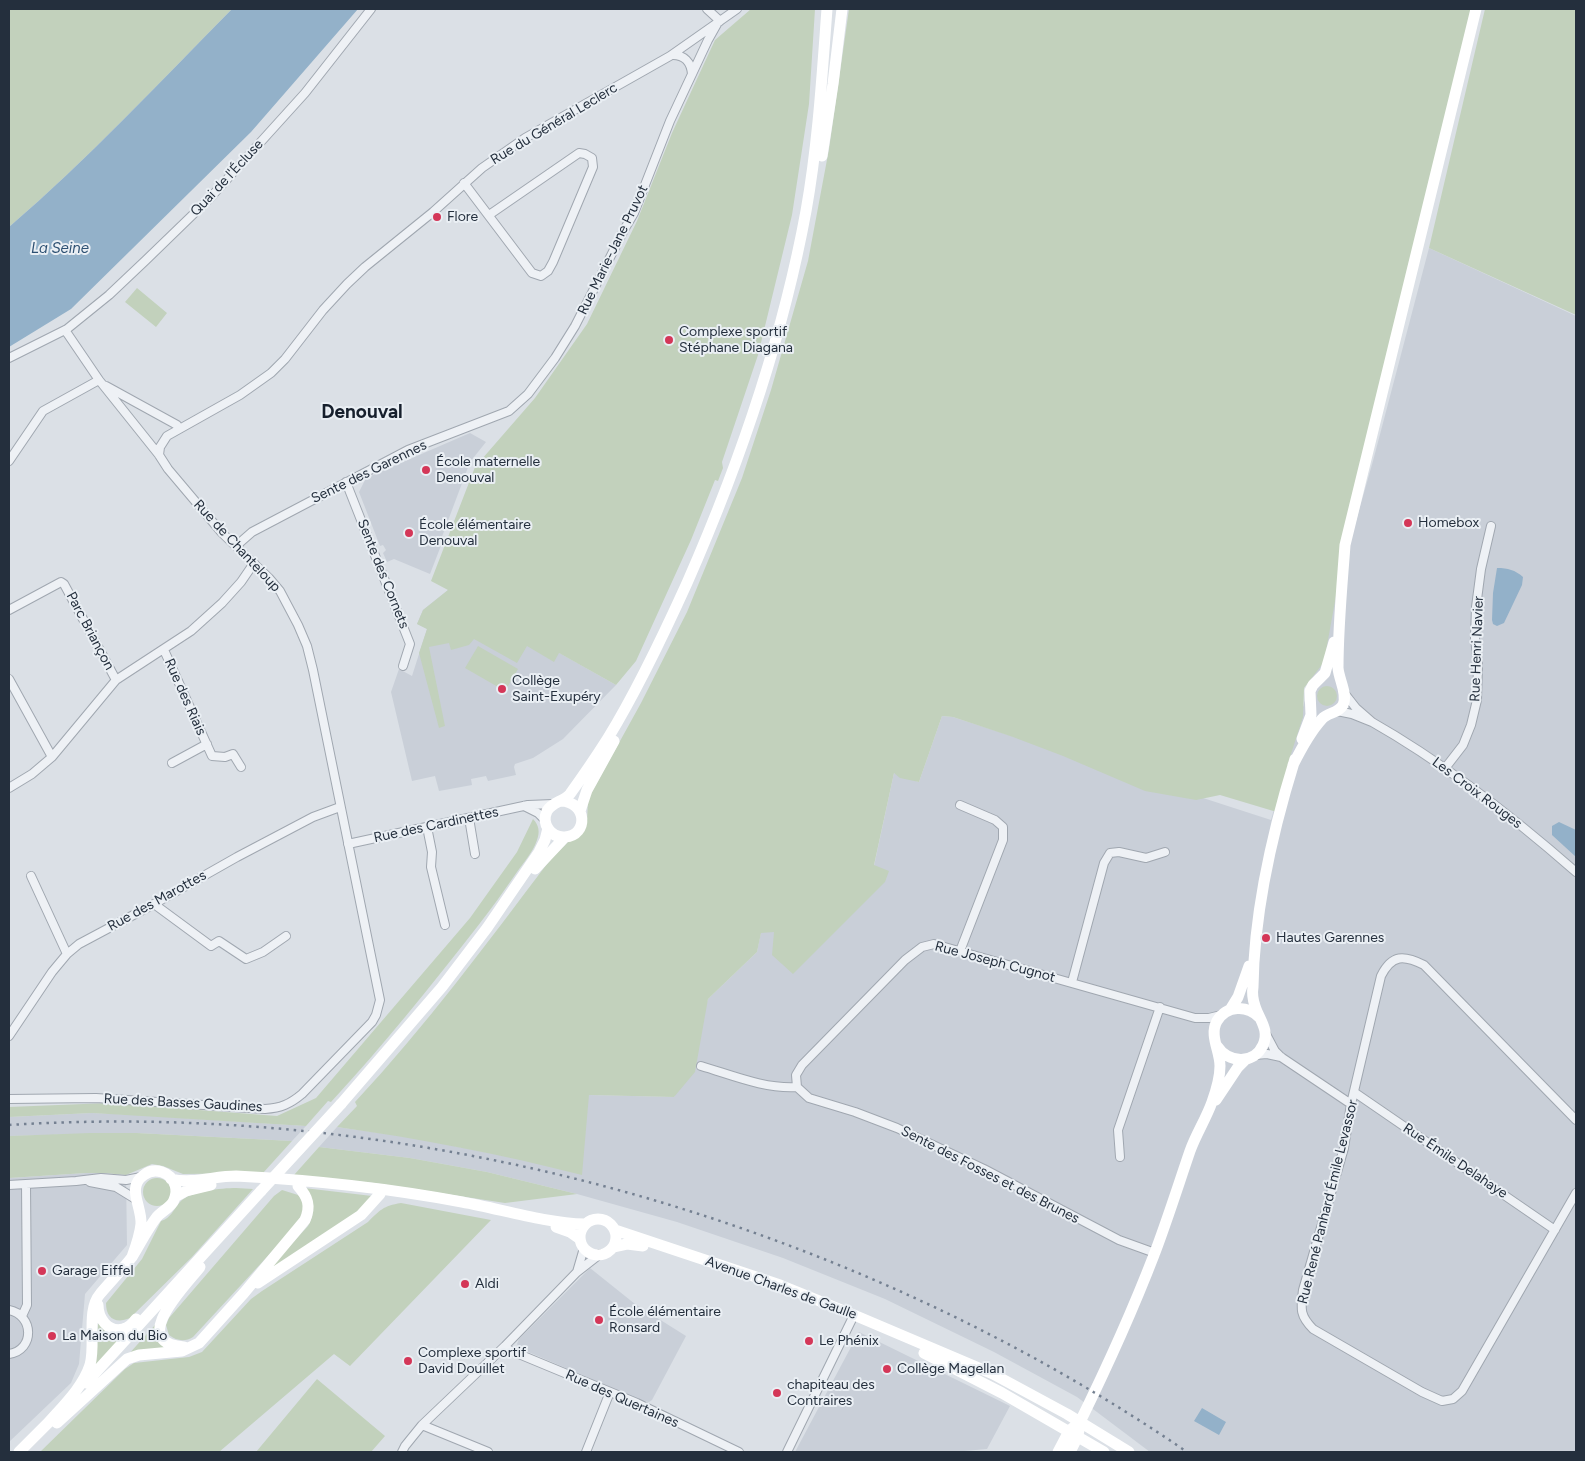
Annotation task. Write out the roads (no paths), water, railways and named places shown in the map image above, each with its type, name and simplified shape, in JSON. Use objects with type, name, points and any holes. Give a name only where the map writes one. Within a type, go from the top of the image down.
[{"type":"main road","points":[[344,1104],[465,957],[539,852],[545,840],[548,810],[572,791],[605,742],[647,666],[702,547],[745,433],[779,323],[806,212],[816,143],[827,9]]},
{"type":"main road","points":[[580,811],[587,790],[651,671],[692,585],[724,507],[751,433],[786,320],[811,214],[834,84],[842,9]]},
{"type":"main road","points":[[1293,765],[1319,722],[1343,704],[1343,689],[1339,676],[1339,621],[1345,546],[1476,9]]},
{"type":"main road","points":[[1209,1111],[1220,1071],[1216,1025],[1236,1002],[1245,980],[1253,952],[1262,888],[1293,765],[1311,715],[1309,694],[1311,688],[1328,666],[1339,621]]},
{"type":"main road","points":[[1319,680],[1331,679],[1343,689]]},
{"type":"main road","points":[[1310,702],[1317,712],[1333,713]]},
{"type":"main road","points":[[29,1452],[178,1281],[264,1192],[447,990],[537,867],[565,837],[579,829],[582,819],[580,811],[572,803],[557,803]]},
{"type":"main road","points":[[546,824],[555,835],[565,837]]},
{"type":"main road","points":[[1063,1450],[1077,1427],[1130,1314],[1155,1253],[1192,1146],[1209,1111],[1235,1071],[1263,1046],[1266,1034],[1253,996],[1253,952]]},
{"type":"main road","points":[[1226,1012],[1238,1008],[1246,1009],[1259,1017]]},
{"type":"main road","points":[[1216,1042],[1228,1057],[1236,1060],[1251,1057]]},
{"type":"main road","points":[[53,1423],[88,1370],[92,1355],[96,1299],[132,1257],[156,1219],[171,1205],[175,1197],[176,1187],[172,1179],[165,1174],[156,1171],[148,1172],[141,1177],[135,1187],[141,1227],[132,1257]]},
{"type":"main road","points":[[172,1179],[194,1181],[236,1176],[374,1188],[460,1201],[563,1223],[585,1224]]},
{"type":"main road","points":[[175,1197],[191,1190],[225,1182],[298,1186],[380,1194],[436,1202],[558,1227],[570,1232],[582,1244],[590,1252],[600,1254],[607,1252],[613,1247],[616,1239],[615,1230],[602,1219],[592,1220],[585,1224],[581,1230],[582,1244]]},
{"type":"main road","points":[[19,1452],[127,1359],[139,1355],[191,1348],[203,1338],[306,1220],[308,1201],[298,1186]]},
{"type":"main road","points":[[191,1348],[179,1347],[168,1343],[161,1336],[160,1324],[166,1310],[264,1192]]},
{"type":"main road","points":[[244,1293],[362,1215],[380,1194]]},
{"type":"main road","points":[[138,1202],[144,1209],[151,1212],[163,1211]]},
{"type":"main road","name":"Avenue Charles de Gaulle","points":[[615,1230],[754,1276],[993,1374],[1077,1427],[1129,1452]]},
{"type":"main road","name":"Avenue Charles de Gaulle","points":[[613,1247],[624,1244],[636,1245],[677,1256],[853,1317],[997,1390],[1044,1417],[1077,1427],[1100,1449]]},
{"type":"main road","points":[[53,1423],[200,1267]]},
{"type":"main road","points":[[102,1292],[98,1308],[101,1319],[108,1326],[119,1330],[133,1323],[178,1281]]},
{"type":"main road","points":[[997,1390],[1022,1398],[1077,1427],[1128,1445],[1135,1452]]},
{"type":"main road","points":[[1044,1417],[1056,1432],[1063,1450]]},
{"type":"main road","points":[[1075,1452],[1080,1449],[1100,1449]]},
{"type":"street","name":"Quai de l'Écluse","points":[[9,358],[65,330],[110,295],[210,198],[305,93],[371,9]]},
{"type":"street","points":[[707,9],[719,22]]},
{"type":"street","name":"Rue du Général Leclerc","points":[[161,444],[167,436],[179,428],[240,394],[271,373],[285,359],[323,310],[347,284],[495,158],[525,138],[673,55],[737,9]]},
{"type":"street","name":"Rue Marie-Jane Pruvot","points":[[509,412],[528,394],[546,372],[584,311],[634,213],[670,121],[719,22]]},
{"type":"street","points":[[673,55],[680,56],[688,61],[692,68],[692,74]]},
{"type":"street","points":[[464,183],[532,273],[538,276],[544,274],[552,262],[594,167],[592,158],[585,154],[578,154],[489,215]]},
{"type":"street","name":"Rue de Chanteloup","points":[[65,330],[101,383],[147,442],[160,455],[162,462],[186,492],[222,533],[280,591],[298,625],[313,670],[340,807]]},
{"type":"street","points":[[9,461],[43,411],[101,383],[177,425],[179,428]]},
{"type":"street","name":"Sente des Garennes","points":[[236,546],[252,532],[408,450],[509,412]]},
{"type":"street","points":[[147,442],[154,445],[161,444],[160,455]]},
{"type":"street","name":"Sente des Cornets","points":[[346,482],[410,644],[403,666]]},
{"type":"street","name":"Rue Henri Navier","points":[[1446,767],[1463,744],[1471,725],[1477,700],[1476,607],[1481,569],[1491,526]]},
{"type":"street","points":[[9,788],[32,774],[52,757],[116,680],[164,650],[222,603],[241,582],[254,563]]},
{"type":"street","name":"Parc Briançon","points":[[9,610],[58,582],[62,582],[116,680]]},
{"type":"street","name":"Rue des Riais","points":[[164,650],[212,756],[224,757],[233,754],[241,767]]},
{"type":"street","points":[[9,679],[52,757]]},
{"type":"street","name":"Les Croix Rouges","points":[[1343,689],[1352,703],[1372,722],[1446,767],[1475,788],[1576,872]]},
{"type":"street","name":"Les Croix Rouges","points":[[1333,713],[1372,722]]},
{"type":"street","name":"Rue des Riais","points":[[172,763],[207,744]]},
{"type":"street","name":"Rue des Cardinettes","points":[[348,844],[534,804],[557,803]]},
{"type":"street","points":[[960,805],[995,820],[1003,827],[1003,840],[960,951]]},
{"type":"street","points":[[524,806],[533,809],[546,824]]},
{"type":"street","name":"Rue des Basses Gaudines","points":[[9,1099],[96,1098],[265,1109],[291,1103],[372,1022],[380,1000],[340,807]]},
{"type":"street","name":"Rue des Marottes","points":[[9,1036],[52,972],[67,954],[79,944],[236,857],[313,818],[340,807]]},
{"type":"street","points":[[469,818],[475,854]]},
{"type":"street","points":[[426,827],[432,852],[431,867],[445,925]]},
{"type":"street","points":[[1072,982],[1104,863],[1110,854],[1119,852],[1146,858],[1165,852]]},
{"type":"street","points":[[31,876],[67,954]]},
{"type":"street","points":[[154,904],[211,946],[219,941],[246,959],[263,952],[286,936]]},
{"type":"street","name":"Rue Joseph Cugnot","points":[[797,1087],[796,1075],[802,1065],[909,957],[922,947],[934,944],[1195,1018],[1209,1018],[1226,1012]]},
{"type":"street","name":"Rue René Panhard Émile Levassor","points":[[1576,1120],[1424,965],[1402,957],[1393,960],[1386,966],[1381,976],[1351,1104],[1344,1148],[1304,1290],[1300,1309],[1305,1321],[1313,1329],[1422,1392],[1442,1401],[1453,1399],[1462,1391],[1576,1193]]},
{"type":"street","points":[[1120,1157],[1118,1130],[1160,1007]]},
{"type":"street","name":"Rue Joseph Cugnot","points":[[1195,1018],[1208,1028],[1216,1042]]},
{"type":"street","points":[[1266,1034],[1275,1052],[1281,1057],[1351,1104]]},
{"type":"street","points":[[1251,1057],[1267,1054],[1281,1057]]},
{"type":"street","points":[[701,1066],[750,1082],[781,1088],[797,1087]]},
{"type":"street","name":"Sente des Fosses et des Brunes","points":[[797,1087],[809,1098],[855,1112],[897,1128],[984,1169],[1118,1240],[1155,1253]]},
{"type":"street","name":"Rue Émile Delahaye","points":[[1354,1092],[1555,1230]]},
{"type":"street","points":[[9,1185],[102,1178],[126,1180],[141,1177]]},
{"type":"street","points":[[76,1181],[116,1187],[138,1202]]},
{"type":"street","points":[[22,1316],[27,1305],[26,1184]]},
{"type":"street","points":[[577,1272],[582,1244]]},
{"type":"street","points":[[402,1452],[404,1446],[422,1425],[505,1346],[577,1272],[600,1254]]},
{"type":"street","points":[[9,1310],[22,1316],[28,1327],[27,1340],[19,1350],[9,1354]]},
{"type":"street","points":[[787,1452],[853,1317]]},
{"type":"street","name":"Rue des Quertaines","points":[[505,1346],[509,1350],[637,1403],[739,1452]]},
{"type":"street","points":[[586,1452],[610,1392]]},
{"type":"street","points":[[422,1425],[488,1452]]},
{"type":"water","name":"La Seine","points":[[232,9],[358,9],[251,132],[71,309],[9,347],[9,227],[95,148]]},
{"type":"water","points":[[1497,568],[1511,570],[1523,577],[1522,585],[1504,623],[1497,626],[1493,624],[1492,620],[1493,593]]},
{"type":"water","points":[[1559,822],[1576,830],[1576,857],[1552,835],[1552,826]]},
{"type":"water","points":[[1202,1408],[1226,1422],[1219,1435],[1194,1421]]},
{"type":"railway","points":[[9,1125],[163,1122],[318,1132],[472,1156],[625,1192],[774,1240],[918,1299],[1056,1370],[1187,1452]]},
{"type":"place","name":"Flore","points":[[437,217]]},
{"type":"place","name":"Complexe sportif Stéphane Diagana","points":[[669,340]]},
{"type":"place","name":"École maternelle Denouval","points":[[426,470]]},
{"type":"place","name":"Homebox","points":[[1408,523]]},
{"type":"place","name":"École élémentaire Denouval","points":[[409,533]]},
{"type":"place","name":"Collège Saint-Exupéry","points":[[502,689]]},
{"type":"place","name":"Hautes Garennes","points":[[1266,938]]},
{"type":"place","name":"Garage Eiffel","points":[[42,1271]]},
{"type":"place","name":"Aldi","points":[[465,1284]]},
{"type":"place","name":"École élémentaire Ronsard","points":[[599,1320]]},
{"type":"place","name":"La Maison du Bio","points":[[52,1336]]},
{"type":"place","name":"Le Phénix","points":[[809,1341]]},
{"type":"place","name":"Complexe sportif David Douillet","points":[[408,1361]]},
{"type":"place","name":"Collège Magellan","points":[[887,1369]]},
{"type":"place","name":"chapiteau des Contraires","points":[[777,1393]]},
{"type":"district","name":"Denouval","points":[[362,412]]}]
